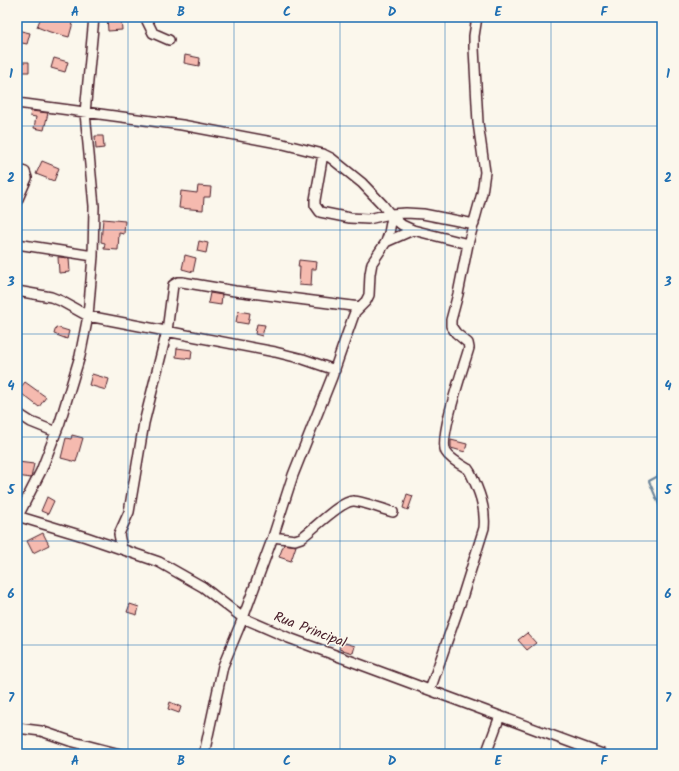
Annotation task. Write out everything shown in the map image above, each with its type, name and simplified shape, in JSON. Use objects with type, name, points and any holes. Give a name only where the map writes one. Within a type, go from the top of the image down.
[{"type":"street","points":[[17,516],[41,471],[56,432],[80,356],[88,316],[93,256],[94,206],[85,113],[94,17]]},
{"type":"street","points":[[144,17],[153,33],[169,40]]},
{"type":"street","points":[[430,690],[461,601],[484,528],[485,520],[482,502],[470,472],[448,454],[444,447],[446,429],[469,348],[468,343],[456,333],[451,326],[451,320],[468,244],[482,193],[485,172],[478,122],[474,48],[477,17]]},
{"type":"street","points":[[17,103],[182,125],[276,142],[323,154],[331,158],[362,183],[383,205],[391,216],[402,225],[413,230],[468,244]]},
{"type":"street","points":[[323,154],[315,200],[315,205],[320,212],[359,219],[406,213],[423,214],[474,224]]},
{"type":"street","points":[[17,169],[25,172],[27,178],[17,201]]},
{"type":"street","points":[[204,754],[223,666],[243,618],[273,537],[293,475],[335,370],[355,312],[366,301],[369,295],[372,263],[386,242],[389,233],[391,216]]},
{"type":"street","points":[[386,242],[413,230]]},
{"type":"street","points":[[17,244],[93,256]]},
{"type":"street","points":[[122,549],[119,534],[129,512],[144,423],[167,331],[173,285],[178,282],[360,307]]},
{"type":"street","points":[[17,291],[61,301],[88,316],[275,352],[303,359],[335,370]]},
{"type":"street","points":[[17,413],[31,422],[56,432]]},
{"type":"street","points":[[273,537],[295,540],[301,538],[338,507],[354,501],[393,512]]},
{"type":"street","name":"Rua Principal","points":[[17,516],[86,537],[159,562],[203,587],[243,618],[289,638],[602,754]]},
{"type":"street","points":[[486,754],[500,716]]},
{"type":"street","points":[[17,728],[41,731],[70,741],[120,754]]},
{"type":"building","points":[[41,17],[53,17],[60,20],[61,17],[74,19],[69,37],[37,27]]},
{"type":"building","points":[[107,17],[121,17],[122,30],[108,31]]},
{"type":"building","points":[[17,30],[30,33],[27,44],[17,42]]},
{"type":"building","points":[[185,55],[200,58],[199,66],[184,63]]},
{"type":"building","points":[[54,58],[68,62],[65,72],[51,68]]},
{"type":"building","points":[[17,62],[29,62],[29,72],[17,72]]},
{"type":"building","points":[[31,111],[48,113],[44,130],[34,128],[36,117],[30,116]]},
{"type":"building","points":[[95,136],[103,136],[104,148],[96,149]]},
{"type":"building","points":[[42,161],[59,168],[54,181],[36,174]]},
{"type":"building","points":[[198,186],[211,187],[210,197],[204,197],[203,210],[179,208],[181,191],[197,193]]},
{"type":"building","points":[[103,219],[125,221],[124,234],[119,233],[118,250],[104,249],[105,243],[101,242]]},
{"type":"building","points":[[199,241],[208,243],[206,253],[197,251]]},
{"type":"building","points":[[185,255],[196,258],[193,272],[182,269]]},
{"type":"building","points":[[58,257],[69,258],[70,272],[59,273]]},
{"type":"building","points":[[299,260],[317,262],[316,269],[312,269],[311,286],[299,285]]},
{"type":"building","points":[[210,293],[222,295],[221,305],[208,303]]},
{"type":"building","points":[[238,311],[250,313],[248,324],[236,322]]},
{"type":"building","points":[[257,324],[265,325],[262,336],[255,334]]},
{"type":"building","points":[[56,327],[69,331],[67,339],[54,334]]},
{"type":"building","points":[[177,348],[192,350],[191,359],[176,357]]},
{"type":"building","points":[[92,374],[109,379],[106,390],[89,385]]},
{"type":"building","points":[[25,382],[46,397],[39,407],[18,391]]},
{"type":"building","points":[[72,435],[83,438],[76,462],[61,458],[66,438],[71,439]]},
{"type":"building","points":[[451,440],[467,444],[465,452],[451,448]]},
{"type":"building","points":[[18,462],[34,464],[31,478],[17,476]]},
{"type":"building","points":[[407,494],[413,496],[408,510],[403,508]]},
{"type":"building","points":[[47,497],[54,501],[48,514],[41,511]]},
{"type":"building","points":[[43,533],[49,545],[33,553],[27,541]]},
{"type":"building","points":[[284,544],[296,546],[291,561],[279,557]]},
{"type":"building","points":[[130,604],[139,607],[137,615],[127,612]]},
{"type":"building","points":[[527,633],[536,643],[527,650],[518,640]]},
{"type":"building","points":[[342,642],[355,646],[353,653],[339,649]]},
{"type":"building","points":[[170,702],[181,707],[179,713],[168,709]]},
{"type":"waterway","points":[[662,474],[649,481],[662,509]]}]
